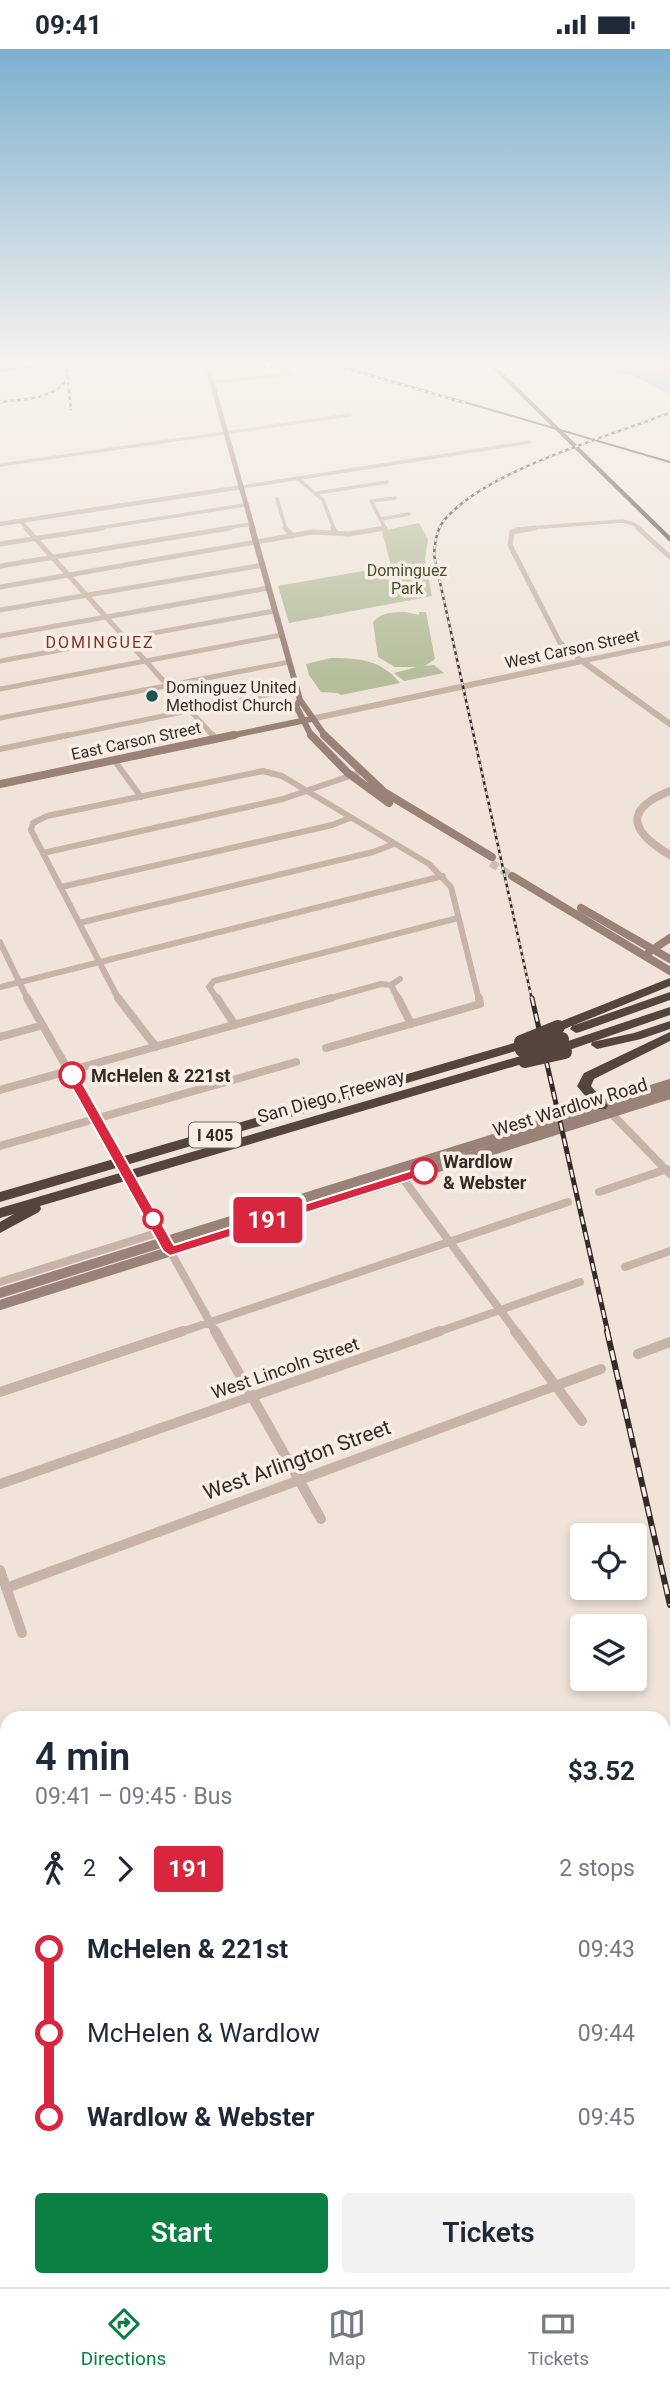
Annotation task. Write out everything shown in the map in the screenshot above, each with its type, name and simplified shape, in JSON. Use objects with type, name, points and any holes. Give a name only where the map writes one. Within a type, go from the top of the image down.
[{"type":"highway","points":[[598,469],[670,540]]},
{"type":"highway","points":[[611,469],[670,527]]},
{"type":"highway","points":[[562,1040],[670,982]]},
{"type":"highway","points":[[562,1040],[670,996]]},
{"type":"highway","points":[[24,1206],[44,1194],[523,1052],[670,1003]]},
{"type":"highway","points":[[0,1203],[670,1011]]},
{"type":"highway","points":[[562,1040],[636,1036],[670,1025]]},
{"type":"highway","points":[[606,1109],[584,1086],[589,1076],[670,1036]]},
{"type":"highway","name":"San Diego Freeway","points":[[0,1197],[494,1053],[523,1052]]},
{"type":"highway","name":"San Diego Freeway","points":[[0,1213],[503,1066],[523,1052]]},
{"type":"highway","points":[[0,1228],[50,1199]]},
{"type":"main road","points":[[236,469],[296,689],[311,719],[361,772],[393,798],[491,860],[381,797],[349,774],[300,721],[296,706],[300,700]]},
{"type":"main road","name":"East Carson Street","points":[[0,784],[311,719]]},
{"type":"main road","points":[[670,958],[512,872],[670,971]]},
{"type":"main road","points":[[644,955],[670,939]]},
{"type":"main road","name":"West Wardlow Road","points":[[606,1109],[670,1084]]},
{"type":"main road","name":"West Wardlow Road","points":[[0,1293],[606,1109],[670,1094]]},
{"type":"main road","name":"West Wardlow Road","points":[[0,1305],[165,1242]]},
{"type":"street","points":[[0,524],[352,469]]},
{"type":"street","points":[[297,478],[323,500],[335,532]]},
{"type":"street","points":[[317,493],[387,482]]},
{"type":"street","points":[[0,587],[293,536],[335,532],[349,534],[385,528],[372,501],[395,498]]},
{"type":"street","points":[[276,499],[286,530],[293,536]]},
{"type":"street","points":[[0,544],[245,505]]},
{"type":"street","points":[[381,519],[409,515]]},
{"type":"street","points":[[20,521],[216,739]]},
{"type":"street","points":[[670,557],[630,522],[514,530],[510,545],[560,643],[670,724]]},
{"type":"street","points":[[0,566],[251,524]]},
{"type":"street","points":[[0,611],[263,565]]},
{"type":"street","points":[[0,636],[268,588]]},
{"type":"street","points":[[0,661],[274,611]]},
{"type":"street","points":[[0,689],[281,635]]},
{"type":"street","name":"West Carson Street","points":[[442,690],[670,643]]},
{"type":"street","points":[[0,718],[289,662]]},
{"type":"street","points":[[0,749],[296,689]]},
{"type":"street","name":"East Carson Street","points":[[311,719],[442,690]]},
{"type":"street","points":[[114,760],[141,797]]},
{"type":"street","points":[[43,853],[283,799],[361,772]]},
{"type":"street","points":[[156,1048],[122,1005],[31,830],[33,823],[47,816],[249,773],[278,774],[309,791],[443,876],[451,887],[480,1004],[326,1048]]},
{"type":"street","points":[[670,791],[646,801],[637,809],[635,826],[640,835],[670,855]]},
{"type":"street","points":[[61,887],[332,825],[349,818]]},
{"type":"street","points":[[79,923],[373,852],[394,844]]},
{"type":"street","points":[[0,987],[443,876]]},
{"type":"street","points":[[235,1025],[209,987],[214,981],[458,918]]},
{"type":"street","points":[[0,942],[17,983],[40,1026],[115,1152]]},
{"type":"street","points":[[0,1090],[380,984],[391,985],[400,979]]},
{"type":"street","points":[[391,985],[411,1024]]},
{"type":"street","points":[[0,1037],[40,1026]]},
{"type":"street","points":[[0,1146],[296,1062]]},
{"type":"street","points":[[599,1192],[669,1171],[606,1109]]},
{"type":"street","points":[[400,1173],[582,1421]]},
{"type":"street","points":[[136,1190],[321,1519]]},
{"type":"street","points":[[0,1392],[568,1202]]},
{"type":"street","points":[[0,1282],[165,1242]]},
{"type":"street","points":[[625,1267],[670,1251]]},
{"type":"street","name":"West Lincoln Street","points":[[0,1484],[580,1282]]},
{"type":"street","points":[[638,1354],[670,1342]]},
{"type":"street","name":"West Arlington Street","points":[[6,1588],[601,1369]]},
{"type":"street","points":[[0,1570],[22,1633]]},
{"type":"green space","name":"Dominguez Park","points":[[419,523],[428,539],[425,560],[432,596],[289,623],[278,586],[391,566],[382,531]]},
{"type":"green space","points":[[406,612],[419,615],[419,612],[426,612],[435,659],[425,666],[434,665],[444,673],[404,681],[394,673],[417,667],[395,667],[378,657],[373,622],[384,614]]},
{"type":"green space","points":[[331,658],[378,665],[400,683],[341,695],[321,692],[309,675],[306,664]]},
{"type":"tunnel","points":[[491,863],[512,876]]},
{"type":"tunnel","points":[[118,1157],[136,1190]]},
{"type":"railway","points":[[520,469],[468,499],[448,516],[439,529],[434,555],[532,1000]]},
{"type":"railway","points":[[532,998],[608,1333]]},
{"type":"railway","points":[[607,1331],[670,1605]]},
{"type":"bus line","name":"191","points":[[72,1075],[170,1251],[424,1171]]},
{"type":"place","name":"Dominguez United Methodist Church","points":[[152,696]]},
{"type":"place","name":"McHelen & 221st","points":[[72,1075]]},
{"type":"place","name":"Wardlow & Webster","points":[[424,1171]]},
{"type":"district","name":"DOMINGUEZ","points":[[100,642]]}]
